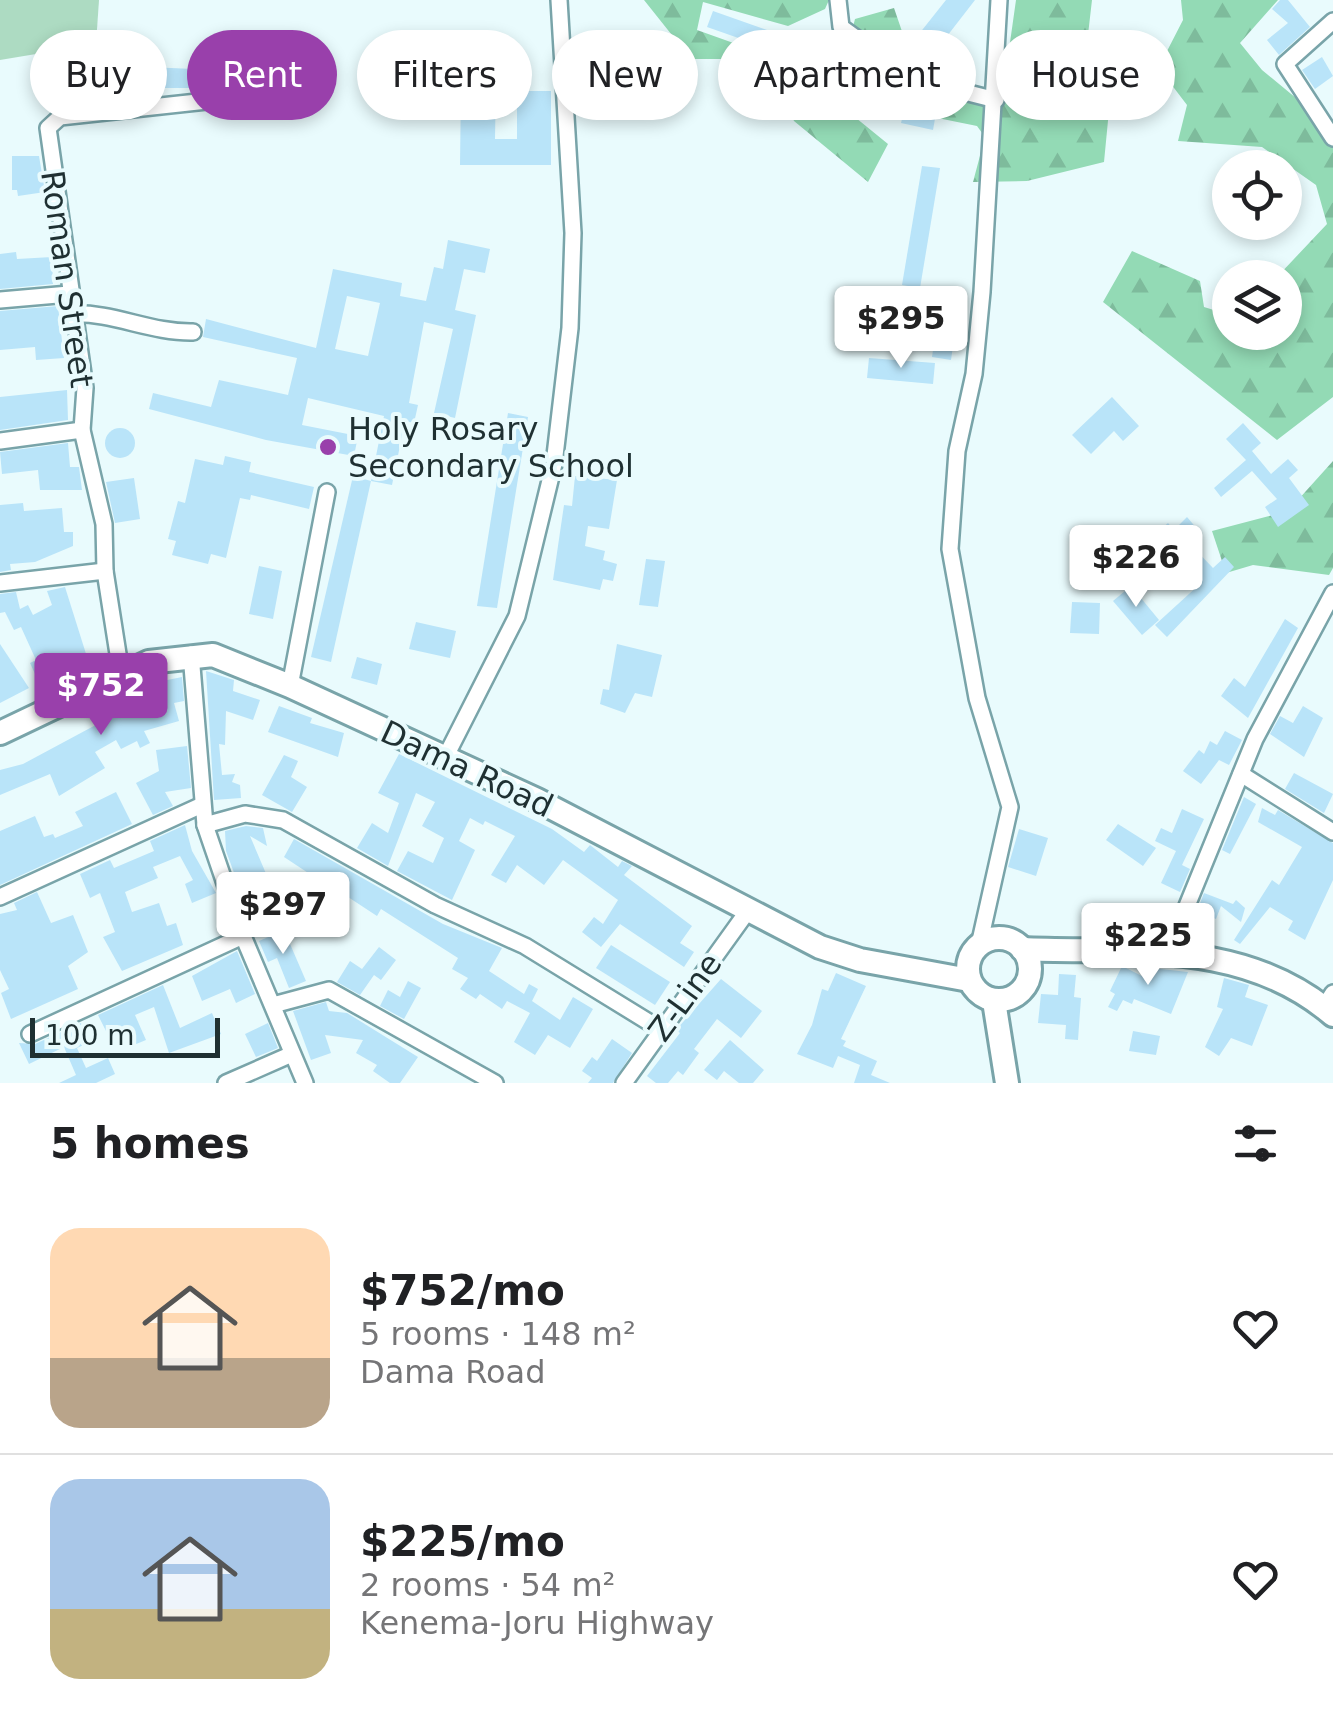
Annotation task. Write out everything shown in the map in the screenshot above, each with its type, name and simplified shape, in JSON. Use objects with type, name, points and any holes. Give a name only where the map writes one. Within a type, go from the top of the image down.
[{"type":"highway","name":"Dama Road","points":[[0,733],[122,672],[192,654],[213,655],[290,686],[537,800],[820,947],[860,960],[969,980]]},
{"type":"highway","points":[[930,970],[976,948],[1008,940],[1022,948],[1076,952],[1169,950],[1248,968],[1330,1005]]},
{"type":"highway","points":[[976,948],[969,980],[978,994],[1002,1000],[1024,988],[1030,972],[1022,948]]},
{"type":"highway","points":[[1030,972],[1076,952]]},
{"type":"highway","points":[[1002,1000],[1006,1074]]},
{"type":"street","points":[[444,758],[516,616],[554,464],[570,328],[573,233],[558,0]]},
{"type":"street","points":[[838,0],[840,27],[902,72],[996,100],[977,341],[957,452],[950,549],[977,698],[1010,807],[976,948]]},
{"type":"street","points":[[998,30],[999,0]]},
{"type":"street","points":[[1333,22],[1285,64],[1333,138]]},
{"type":"street","name":"Roman Street","points":[[122,672],[105,571],[104,524],[82,430],[86,388],[69,294],[63,213],[48,152],[52,122],[60,116],[187,103]]},
{"type":"street","points":[[0,300],[69,294]]},
{"type":"street","points":[[72,314],[92,313],[152,328],[193,332]]},
{"type":"street","points":[[0,441],[82,430]]},
{"type":"street","points":[[290,686],[327,492]]},
{"type":"street","points":[[0,583],[105,571]]},
{"type":"street","points":[[1169,950],[1240,774],[1289,668],[1333,593]]},
{"type":"street","points":[[192,654],[205,825],[243,936],[305,1083]]},
{"type":"street","points":[[1240,774],[1333,832]]},
{"type":"street","points":[[0,897],[202,805]]},
{"type":"street","points":[[205,825],[245,814],[283,820],[435,905],[526,946],[660,1028]]},
{"type":"street","name":"Z-Line","points":[[624,1083],[747,912]]},
{"type":"street","points":[[30,1034],[243,936]]},
{"type":"street","points":[[273,1005],[329,990],[495,1083]]},
{"type":"street","points":[[226,1083],[292,1054]]},
{"type":"green space","points":[[0,0],[99,0],[97,30],[30,30],[30,55],[0,60]]},
{"type":"green space","points":[[644,0],[829,0],[825,9],[788,26],[703,2],[697,30],[668,30]]},
{"type":"green space","points":[[1016,0],[1092,0],[1089,30],[1012,30]]},
{"type":"green space","points":[[1181,0],[1278,0],[1240,43],[1262,70],[1302,103],[1333,145],[1333,397],[1277,440],[1103,302],[1132,251],[1200,281],[1204,307],[1212,309],[1212,350],[1302,350],[1302,260],[1293,260],[1327,224],[1316,185],[1302,175],[1302,150],[1178,141],[1187,105],[1175,89],[1175,36],[1183,20]]},
{"type":"green space","points":[[894,8],[902,30],[852,30],[855,19]]},
{"type":"green space","points":[[698,30],[718,38],[718,59],[698,59]]},
{"type":"green space","points":[[976,99],[996,105],[996,120],[1108,120],[1104,162],[1027,181],[973,182],[985,137],[977,126],[947,120],[976,120]]},
{"type":"green space","points":[[858,120],[888,144],[868,182],[794,121]]},
{"type":"green space","points":[[1333,461],[1333,568],[1329,575],[1253,565],[1226,573],[1212,531],[1288,511]]},
{"type":"building","points":[[946,0],[975,0],[952,30],[922,30]]},
{"type":"building","points":[[1280,0],[1288,0],[1310,27],[1279,55],[1267,40],[1288,23],[1272,9]]},
{"type":"building","points":[[713,11],[767,30],[718,31],[707,27]]},
{"type":"building","points":[[1322,57],[1333,76],[1315,89],[1302,70]]},
{"type":"building","points":[[167,68],[187,69],[187,88],[167,88]]},
{"type":"building","points":[[532,91],[551,91],[551,165],[460,165],[461,120],[495,120],[495,139],[517,139],[517,120],[532,120]]},
{"type":"building","points":[[902,120],[935,120],[933,130],[901,123]]},
{"type":"building","points":[[12,156],[39,156],[45,192],[18,196],[17,190],[12,190]]},
{"type":"building","points":[[922,166],[940,168],[920,288],[902,285]]},
{"type":"building","points":[[448,240],[490,249],[485,273],[464,269],[455,310],[476,315],[455,418],[434,413],[453,329],[424,322],[409,403],[418,405],[414,423],[405,421],[392,485],[371,481],[384,416],[308,398],[302,425],[358,436],[354,456],[266,440],[149,409],[153,393],[211,407],[219,380],[288,395],[297,358],[203,337],[206,319],[316,348],[333,269],[402,283],[400,296],[426,301],[434,267],[443,269]],"holes":[[[347,296],[380,303],[368,356],[335,349]]]},
{"type":"building","points":[[16,252],[17,259],[52,257],[53,284],[0,289],[0,254]]},
{"type":"building","points":[[58,306],[64,358],[36,360],[35,347],[0,350],[0,311]]},
{"type":"building","points":[[936,329],[955,332],[951,360],[932,357]]},
{"type":"building","points":[[869,358],[935,363],[933,384],[867,378]]},
{"type":"building","points":[[67,390],[68,420],[0,430],[0,397]]},
{"type":"building","points":[[1112,397],[1139,426],[1123,441],[1114,431],[1091,454],[1072,435]]},
{"type":"building","points":[[508,413],[528,417],[497,608],[477,606]]},
{"type":"building","points":[[1243,423],[1261,443],[1252,451],[1271,474],[1288,459],[1298,470],[1289,478],[1309,505],[1278,527],[1265,507],[1277,499],[1252,471],[1221,497],[1214,488],[1246,460],[1226,439]]},
{"type":"building","points":[[120,428],[131,432],[135,443],[131,454],[120,458],[109,454],[105,443],[109,432]]},
{"type":"building","points":[[68,443],[70,467],[79,467],[82,490],[40,490],[38,470],[2,474],[0,452]]},
{"type":"building","points":[[225,456],[251,462],[249,472],[314,487],[309,509],[251,495],[250,500],[240,498],[226,558],[211,554],[208,564],[172,555],[176,541],[168,539],[178,501],[185,503],[195,459],[223,465]]},
{"type":"building","points":[[353,476],[371,481],[331,662],[311,657]]},
{"type":"building","points":[[575,476],[617,480],[609,529],[588,526],[585,546],[605,551],[603,560],[617,564],[613,581],[603,579],[600,590],[553,580],[564,505],[572,506]]},
{"type":"building","points":[[134,478],[140,519],[115,523],[106,482]]},
{"type":"building","points":[[23,503],[24,511],[62,508],[64,532],[73,532],[73,546],[35,562],[10,564],[11,570],[0,572],[0,505]]},
{"type":"building","points":[[1187,517],[1198,530],[1187,541],[1213,568],[1225,557],[1234,567],[1167,637],[1155,625],[1201,583],[1196,574],[1172,549],[1125,591],[1110,574],[1168,523],[1174,530]]},
{"type":"building","points":[[646,559],[665,561],[658,607],[639,605]]},
{"type":"building","points":[[259,566],[282,571],[273,619],[249,614]]},
{"type":"building","points":[[1131,586],[1159,620],[1142,635],[1113,601]]},
{"type":"building","points":[[65,587],[87,657],[51,670],[57,680],[42,689],[30,663],[36,660],[21,627],[14,630],[5,612],[0,613],[0,594],[16,592],[20,609],[28,605],[33,615],[52,605],[47,591]]},
{"type":"building","points":[[1072,602],[1100,603],[1099,634],[1070,633]]},
{"type":"building","points":[[1285,619],[1298,628],[1248,718],[1221,696],[1234,678],[1245,687]]},
{"type":"building","points":[[416,622],[456,631],[450,658],[409,649]]},
{"type":"building","points":[[0,644],[29,688],[0,703]]},
{"type":"building","points":[[617,644],[662,655],[652,697],[635,693],[625,713],[600,704],[603,689],[609,690]]},
{"type":"building","points":[[357,657],[382,664],[377,685],[351,678]]},
{"type":"building","points":[[206,671],[234,680],[233,691],[260,700],[253,720],[226,711],[225,745],[219,744],[222,775],[235,774],[232,782],[240,785],[241,798],[214,800]]},
{"type":"building","points":[[182,677],[184,701],[174,703],[179,721],[144,731],[150,743],[140,748],[137,741],[121,749],[116,740],[95,752],[105,768],[59,796],[50,774],[0,795],[0,770],[23,764],[105,720],[100,711],[148,684]]},
{"type":"building","points":[[279,706],[312,718],[310,723],[344,733],[338,757],[268,732]]},
{"type":"building","points":[[1303,706],[1323,718],[1304,757],[1270,734],[1280,716],[1293,723]]},
{"type":"building","points":[[1225,731],[1242,740],[1229,765],[1219,760],[1201,784],[1183,771],[1199,750],[1204,754],[1210,741],[1217,745]]},
{"type":"building","points":[[187,746],[191,788],[165,792],[173,806],[153,815],[136,783],[159,771],[156,750]]},
{"type":"building","points":[[399,754],[552,829],[584,852],[590,845],[618,867],[622,861],[632,866],[624,875],[692,926],[680,943],[694,952],[684,967],[620,924],[601,947],[582,932],[594,917],[603,924],[618,900],[563,860],[544,885],[517,865],[506,883],[491,875],[515,836],[485,821],[483,825],[470,818],[459,841],[475,850],[452,900],[397,871],[408,851],[433,863],[444,838],[422,826],[435,802],[416,793],[388,866],[357,848],[372,823],[388,833],[399,803],[378,793]]},
{"type":"building","points":[[284,755],[298,761],[291,777],[307,787],[292,812],[262,795]]},
{"type":"building","points":[[1294,773],[1333,794],[1324,813],[1285,789]]},
{"type":"building","points":[[116,792],[132,824],[0,885],[0,831],[35,816],[44,837],[53,834],[55,838],[83,826],[75,812]]},
{"type":"building","points":[[1244,797],[1256,804],[1230,854],[1222,850]]},
{"type":"building","points":[[1262,808],[1275,815],[1278,810],[1333,843],[1333,880],[1305,940],[1288,930],[1293,921],[1270,907],[1240,944],[1234,940],[1272,880],[1279,885],[1302,847],[1258,822]]},
{"type":"building","points":[[1182,809],[1204,819],[1182,865],[1190,869],[1180,892],[1161,883],[1176,851],[1155,841],[1161,828],[1172,833]]},
{"type":"building","points":[[1118,824],[1156,848],[1143,866],[1106,840]]},
{"type":"building","points":[[185,825],[192,851],[216,893],[192,903],[185,884],[193,880],[180,856],[153,867],[158,878],[125,892],[132,912],[159,903],[167,926],[176,923],[183,945],[122,971],[103,937],[115,932],[100,893],[90,898],[80,874],[110,860],[114,868],[154,851],[150,841]]},
{"type":"building","points":[[246,826],[263,828],[267,846],[250,836],[273,890],[284,885],[292,903],[251,919],[226,851],[225,831]]},
{"type":"building","points":[[1019,829],[1048,838],[1036,876],[1008,867]]},
{"type":"building","points":[[294,839],[443,924],[502,948],[489,971],[524,994],[529,984],[538,989],[532,1001],[560,1020],[573,997],[593,1009],[570,1048],[548,1035],[535,1055],[514,1042],[530,1013],[507,1001],[502,1009],[480,994],[476,999],[460,989],[468,978],[452,969],[458,958],[381,909],[377,916],[348,897],[339,910],[326,901],[334,890],[284,857]]},
{"type":"building","points":[[37,892],[51,923],[73,915],[88,952],[68,966],[78,989],[11,1019],[1,993],[9,989],[0,970],[0,914],[17,910],[14,903]]},
{"type":"building","points":[[1204,893],[1233,904],[1236,900],[1245,908],[1241,922],[1221,906],[1216,919],[1202,913],[1196,931],[1190,929]]},
{"type":"building","points":[[284,930],[306,981],[289,988],[277,958],[268,962],[259,941]]},
{"type":"building","points":[[611,945],[670,982],[655,1005],[596,968]]},
{"type":"building","points":[[379,947],[396,960],[381,980],[374,975],[360,995],[337,982],[350,961],[362,969]]},
{"type":"building","points":[[237,951],[255,994],[236,1003],[230,989],[202,1001],[192,976]]},
{"type":"building","points":[[1122,966],[1148,979],[1152,968],[1188,972],[1171,1014],[1134,999],[1132,1004],[1123,1000],[1117,1011],[1108,1007],[1115,994],[1110,991]]},
{"type":"building","points":[[836,973],[866,986],[841,1039],[846,1041],[843,1046],[877,1061],[871,1075],[890,1083],[854,1083],[860,1065],[838,1056],[833,1068],[797,1054],[812,1025],[822,989],[828,991]]},
{"type":"building","points":[[1059,974],[1076,975],[1074,997],[1081,998],[1078,1040],[1065,1039],[1066,1025],[1038,1023],[1041,994],[1058,995]]},
{"type":"building","points":[[1224,978],[1249,985],[1245,997],[1268,1005],[1252,1046],[1231,1038],[1219,1056],[1205,1047],[1223,1009],[1217,1007]]},
{"type":"building","points":[[721,979],[762,1011],[741,1038],[717,1019],[694,1049],[699,1053],[683,1075],[678,1071],[668,1083],[656,1083],[647,1076],[680,1033],[676,1030]]},
{"type":"building","points":[[408,981],[421,988],[404,1019],[380,1006],[388,990],[400,997]]},
{"type":"building","points":[[163,985],[180,1028],[212,1013],[221,1034],[169,1053],[154,1007],[135,1015],[146,1040],[124,1049],[115,1027],[106,1031],[98,1015]]},
{"type":"building","points":[[326,1002],[329,1011],[347,1013],[418,1057],[400,1083],[390,1083],[373,1071],[377,1065],[356,1053],[363,1040],[325,1035],[331,1053],[311,1060],[293,1011]]},
{"type":"building","points":[[81,1023],[90,1042],[77,1048],[86,1068],[108,1058],[115,1074],[96,1083],[59,1083],[76,1075],[64,1047],[29,1064],[19,1043],[35,1044]]},
{"type":"building","points":[[268,1023],[278,1048],[256,1057],[245,1034]]},
{"type":"building","points":[[1133,1031],[1160,1036],[1156,1055],[1129,1051]]},
{"type":"building","points":[[612,1039],[632,1053],[613,1083],[588,1083],[592,1078],[582,1071],[592,1057],[597,1061]]},
{"type":"building","points":[[730,1040],[764,1070],[753,1083],[739,1083],[724,1071],[717,1080],[704,1070]]},
{"type":"place","name":"Holy Rosary Secondary School","points":[[328,447]]}]
